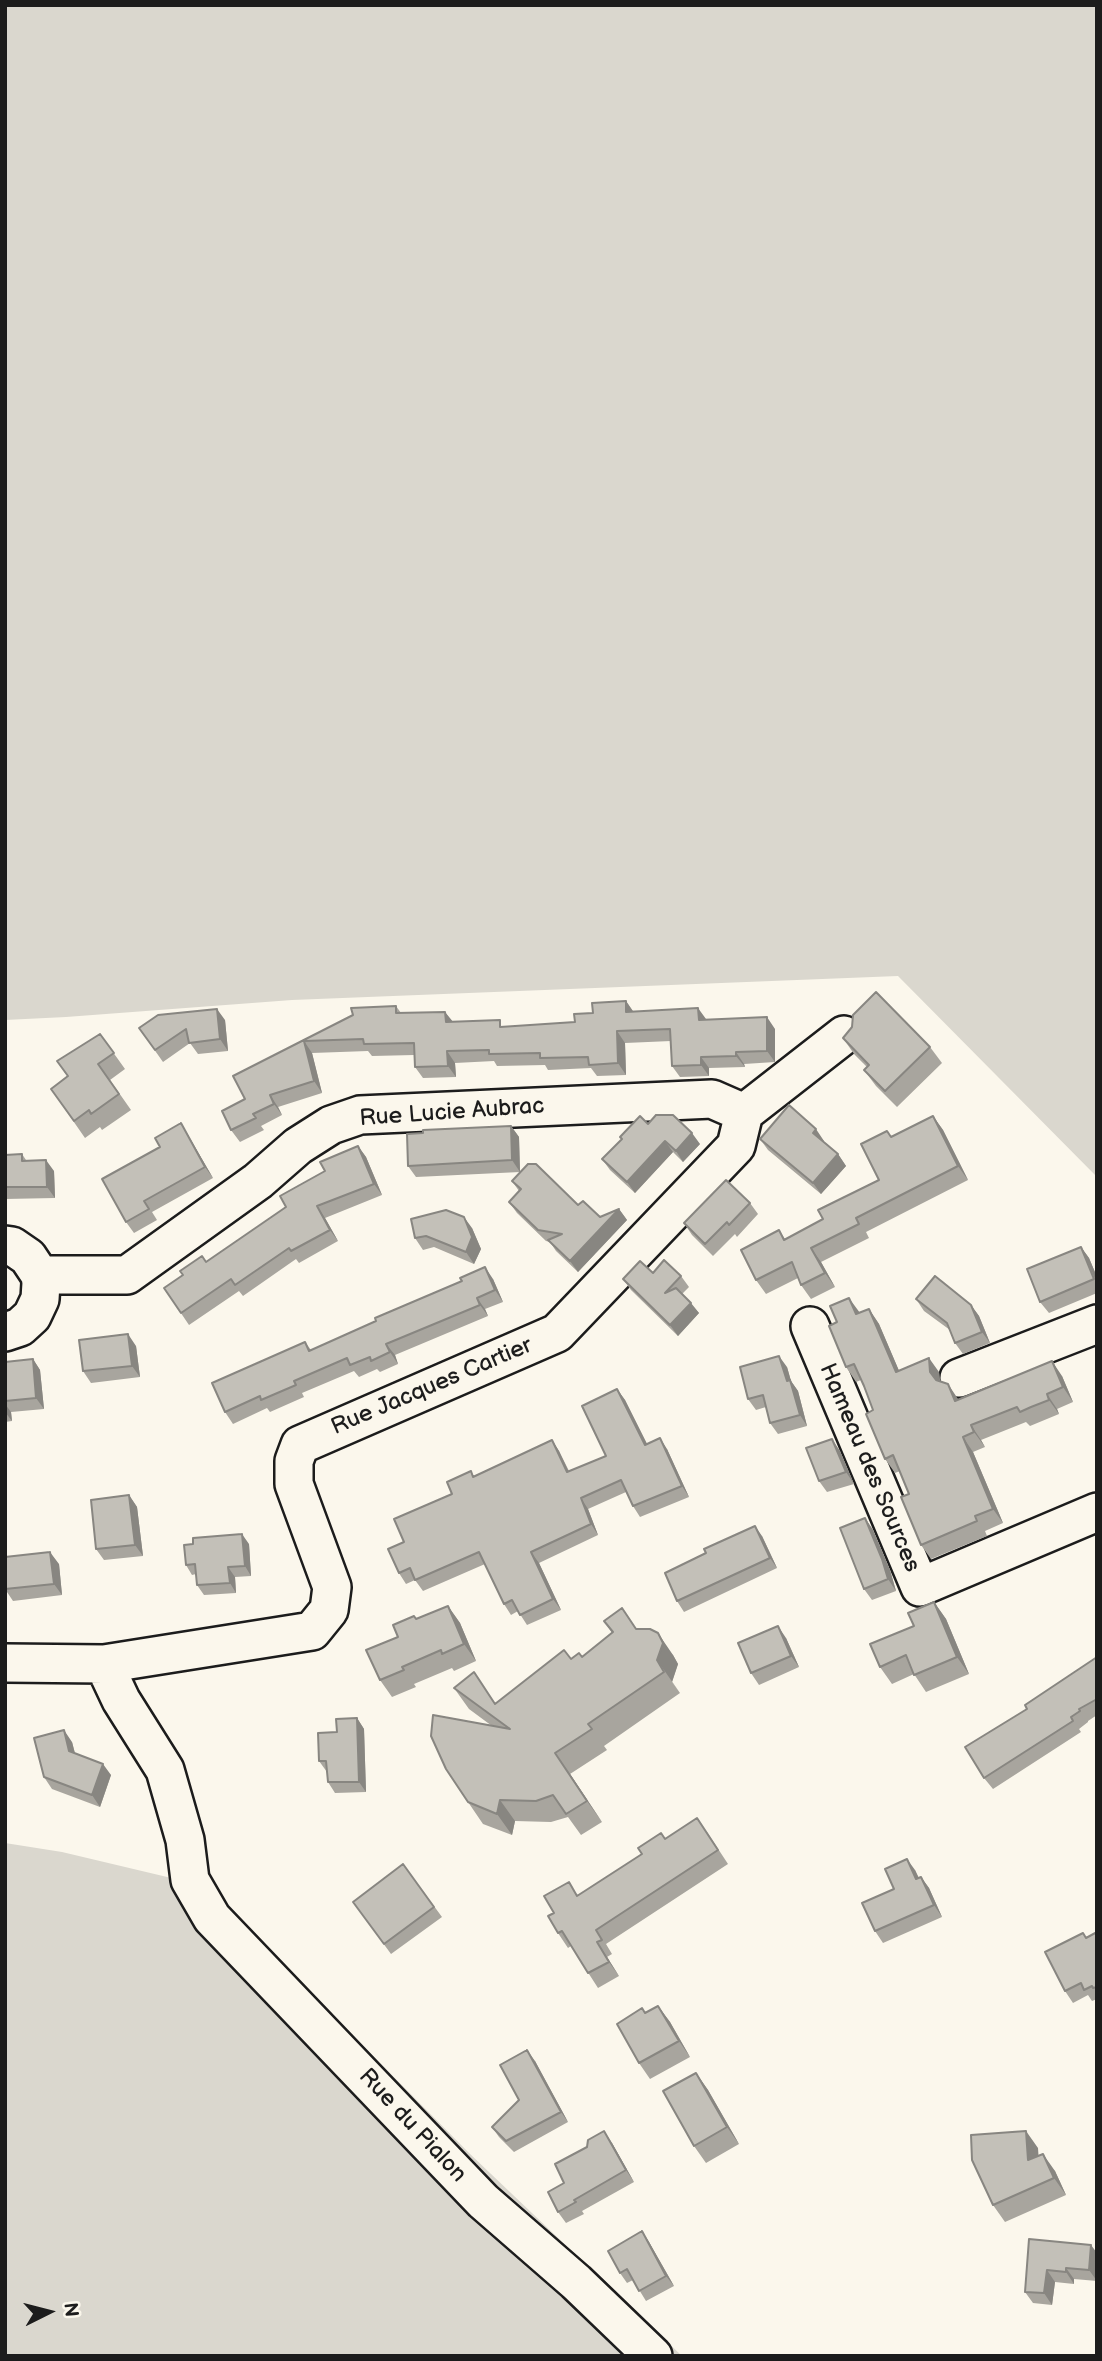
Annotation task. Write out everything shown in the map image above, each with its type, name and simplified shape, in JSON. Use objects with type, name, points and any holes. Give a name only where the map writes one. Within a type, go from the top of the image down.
[{"type":"street","points":[[744,1114],[844,1035]]},
{"type":"street","name":"Rue Lucie Aubrac","points":[[40,1275],[127,1275],[258,1181],[298,1146],[331,1125],[360,1115],[712,1099],[744,1114]]},
{"type":"street","name":"Rue Jacques Cartier","points":[[104,1664],[312,1631],[329,1611],[332,1587],[294,1484],[294,1461],[300,1445],[557,1333],[736,1146],[744,1114]]},
{"type":"street","points":[[5,1245],[12,1246],[28,1257],[40,1275],[40,1299],[32,1316],[20,1326],[5,1332]]},
{"type":"street","points":[[959,1378],[1097,1324]]},
{"type":"street","name":"Hameau des Sources","points":[[810,1326],[920,1587],[1097,1512]]},
{"type":"street","points":[[5,1663],[104,1664]]},
{"type":"street","name":"Rue du Pialon","points":[[104,1664],[121,1700],[165,1770],[185,1840],[190,1880],[212,1918],[483,2201],[576,2282],[653,2356]]},
{"type":"shaded area","points":[[5,5],[1097,5],[1097,1177],[898,976],[292,1000],[5,1020]]},
{"type":"shaded area","points":[[5,1843],[62,1852],[205,1886],[469,2153],[682,2356],[5,2356]]},
{"type":"building","points":[[876,992],[930,1047],[885,1091],[864,1070],[869,1065],[843,1038],[852,1027],[853,1015]]},
{"type":"building","points":[[626,1001],[626,1012],[698,1008],[699,1020],[767,1017],[767,1051],[736,1052],[736,1056],[701,1057],[701,1065],[672,1066],[670,1029],[617,1031],[618,1063],[589,1065],[588,1057],[540,1058],[540,1053],[489,1054],[489,1050],[447,1051],[448,1066],[415,1067],[414,1043],[364,1044],[363,1039],[304,1041],[314,1081],[270,1095],[274,1104],[253,1114],[256,1118],[231,1130],[222,1111],[245,1099],[233,1076],[353,1015],[351,1008],[396,1006],[396,1013],[445,1012],[446,1022],[500,1020],[500,1027],[575,1022],[574,1014],[593,1013],[592,1003]]},
{"type":"building","points":[[217,1009],[220,1039],[189,1043],[186,1029],[155,1050],[139,1028],[158,1015]]},
{"type":"building","points":[[100,1034],[114,1053],[98,1064],[119,1094],[91,1114],[89,1110],[74,1121],[51,1089],[68,1076],[57,1061]]},
{"type":"building","points":[[789,1105],[816,1129],[813,1133],[838,1154],[813,1183],[760,1139]]},
{"type":"building","points":[[656,1115],[673,1115],[692,1133],[676,1151],[665,1141],[627,1182],[602,1159],[640,1116],[648,1124]]},
{"type":"building","points":[[933,1116],[958,1166],[856,1218],[859,1224],[811,1248],[825,1273],[801,1285],[792,1262],[756,1280],[741,1250],[779,1230],[784,1240],[823,1219],[818,1210],[879,1180],[861,1144],[887,1131],[891,1137]]},
{"type":"building","points":[[181,1123],[205,1167],[144,1201],[149,1209],[126,1222],[102,1179],[160,1147],[155,1138]]},
{"type":"building","points":[[511,1126],[512,1160],[408,1166],[407,1134],[423,1133],[423,1130]]},
{"type":"building","points":[[358,1146],[374,1184],[317,1206],[330,1230],[291,1251],[289,1248],[235,1285],[231,1279],[181,1313],[164,1288],[183,1275],[180,1271],[202,1256],[206,1262],[286,1207],[280,1196],[325,1171],[320,1162]]},
{"type":"building","points":[[22,1154],[22,1161],[46,1160],[47,1187],[5,1187],[5,1155]]},
{"type":"building","points":[[528,1164],[536,1164],[578,1205],[583,1201],[600,1217],[619,1209],[570,1261],[548,1240],[562,1234],[538,1230],[509,1202],[521,1189],[512,1181]]},
{"type":"building","points":[[726,1180],[750,1203],[729,1225],[727,1222],[705,1244],[684,1223]]},
{"type":"building","points":[[446,1210],[464,1217],[472,1237],[466,1252],[426,1236],[415,1238],[411,1219]]},
{"type":"building","points":[[1081,1247],[1094,1279],[1040,1302],[1027,1269]]},
{"type":"building","points":[[664,1260],[681,1276],[665,1293],[676,1288],[691,1303],[670,1325],[623,1279],[640,1261],[653,1273]]},
{"type":"building","points":[[485,1267],[495,1290],[477,1298],[480,1305],[386,1344],[390,1352],[371,1361],[370,1357],[350,1365],[347,1358],[294,1381],[296,1385],[261,1400],[260,1396],[225,1412],[212,1383],[305,1342],[309,1351],[376,1321],[375,1318],[462,1281],[460,1278]]},
{"type":"building","points":[[935,1276],[971,1305],[982,1332],[955,1343],[947,1323],[916,1299]]},
{"type":"building","points":[[849,1298],[856,1314],[869,1309],[896,1372],[929,1358],[930,1372],[936,1380],[948,1384],[955,1401],[1052,1361],[1063,1387],[1047,1394],[1049,1400],[1020,1412],[1017,1407],[971,1425],[974,1432],[963,1437],[993,1509],[975,1516],[977,1521],[921,1545],[901,1497],[909,1494],[893,1455],[885,1459],[866,1414],[873,1410],[864,1386],[854,1364],[846,1367],[829,1326],[837,1322],[830,1306]]},
{"type":"building","points":[[128,1334],[132,1366],[83,1371],[79,1340]]},
{"type":"building","points":[[779,1356],[787,1381],[790,1380],[800,1415],[770,1423],[763,1395],[748,1399],[740,1367]]},
{"type":"building","points":[[33,1359],[36,1398],[5,1401],[5,1362]]},
{"type":"building","points":[[617,1389],[645,1445],[660,1438],[682,1486],[633,1506],[621,1480],[581,1498],[591,1524],[531,1552],[553,1599],[520,1615],[512,1600],[504,1604],[479,1552],[415,1580],[410,1568],[399,1573],[388,1549],[404,1542],[394,1519],[452,1494],[447,1482],[471,1471],[473,1477],[552,1440],[567,1472],[606,1456],[582,1406]]},
{"type":"building","points":[[832,1439],[846,1472],[819,1481],[806,1448]]},
{"type":"building","points":[[129,1495],[135,1545],[96,1549],[91,1500]]},
{"type":"building","points":[[865,1518],[888,1579],[864,1589],[840,1528]]},
{"type":"building","points":[[755,1526],[770,1558],[677,1601],[665,1573],[706,1553],[704,1549]]},
{"type":"building","points":[[242,1534],[245,1566],[228,1567],[230,1583],[197,1585],[195,1564],[186,1565],[184,1545],[193,1544],[193,1538]]},
{"type":"building","points":[[50,1552],[54,1584],[5,1589],[5,1557]]},
{"type":"building","points":[[934,1602],[957,1657],[914,1675],[906,1655],[880,1667],[870,1644],[914,1626],[908,1613]]},
{"type":"building","points":[[448,1606],[464,1644],[442,1654],[441,1650],[380,1680],[366,1650],[398,1637],[393,1625]]},
{"type":"building","points":[[622,1608],[636,1629],[650,1629],[658,1633],[663,1643],[657,1660],[664,1672],[588,1724],[592,1729],[555,1753],[587,1801],[566,1814],[553,1795],[536,1801],[500,1800],[497,1814],[468,1802],[446,1769],[431,1736],[433,1715],[510,1729],[454,1688],[474,1672],[495,1704],[564,1650],[571,1659],[579,1653],[582,1657],[613,1632],[604,1621]]},
{"type":"building","points":[[778,1626],[791,1656],[751,1673],[738,1643]]},
{"type":"building","points":[[1097,1657],[1097,1699],[1079,1709],[1080,1711],[1071,1717],[1073,1721],[984,1778],[965,1747],[1027,1709],[1025,1705]]},
{"type":"building","points":[[357,1718],[359,1782],[328,1782],[326,1761],[319,1761],[318,1733],[337,1732],[336,1719]]},
{"type":"building","points":[[64,1730],[69,1751],[103,1764],[92,1795],[44,1777],[34,1738]]},
{"type":"building","points":[[697,1818],[718,1850],[596,1930],[602,1940],[597,1942],[609,1962],[588,1973],[562,1931],[558,1933],[548,1916],[554,1913],[544,1896],[569,1882],[577,1896],[642,1854],[638,1848],[661,1833],[665,1839]]},
{"type":"building","points":[[907,1859],[916,1879],[921,1877],[934,1905],[875,1931],[862,1903],[894,1889],[885,1869]]},
{"type":"building","points":[[403,1864],[434,1907],[384,1944],[353,1902]]},
{"type":"building","points":[[1097,1932],[1097,1987],[1084,1990],[1081,1983],[1065,1991],[1045,1952],[1083,1933],[1086,1938]]},
{"type":"building","points":[[658,2006],[679,2041],[639,2063],[617,2024],[642,2008],[645,2013]]},
{"type":"building","points":[[527,2050],[561,2112],[506,2141],[492,2127],[519,2100],[500,2065]]},
{"type":"building","points":[[696,2073],[727,2127],[694,2146],[663,2091]]},
{"type":"building","points":[[604,2131],[626,2170],[558,2212],[548,2192],[564,2183],[555,2164],[587,2147],[588,2140]]},
{"type":"building","points":[[1026,2131],[1028,2160],[1043,2154],[1054,2178],[993,2205],[972,2160],[971,2135]]},
{"type":"building","points":[[642,2231],[666,2276],[639,2291],[627,2269],[620,2273],[608,2251]]},
{"type":"building","points":[[1029,2239],[1091,2245],[1089,2270],[1047,2270],[1044,2293],[1025,2292]]}]
